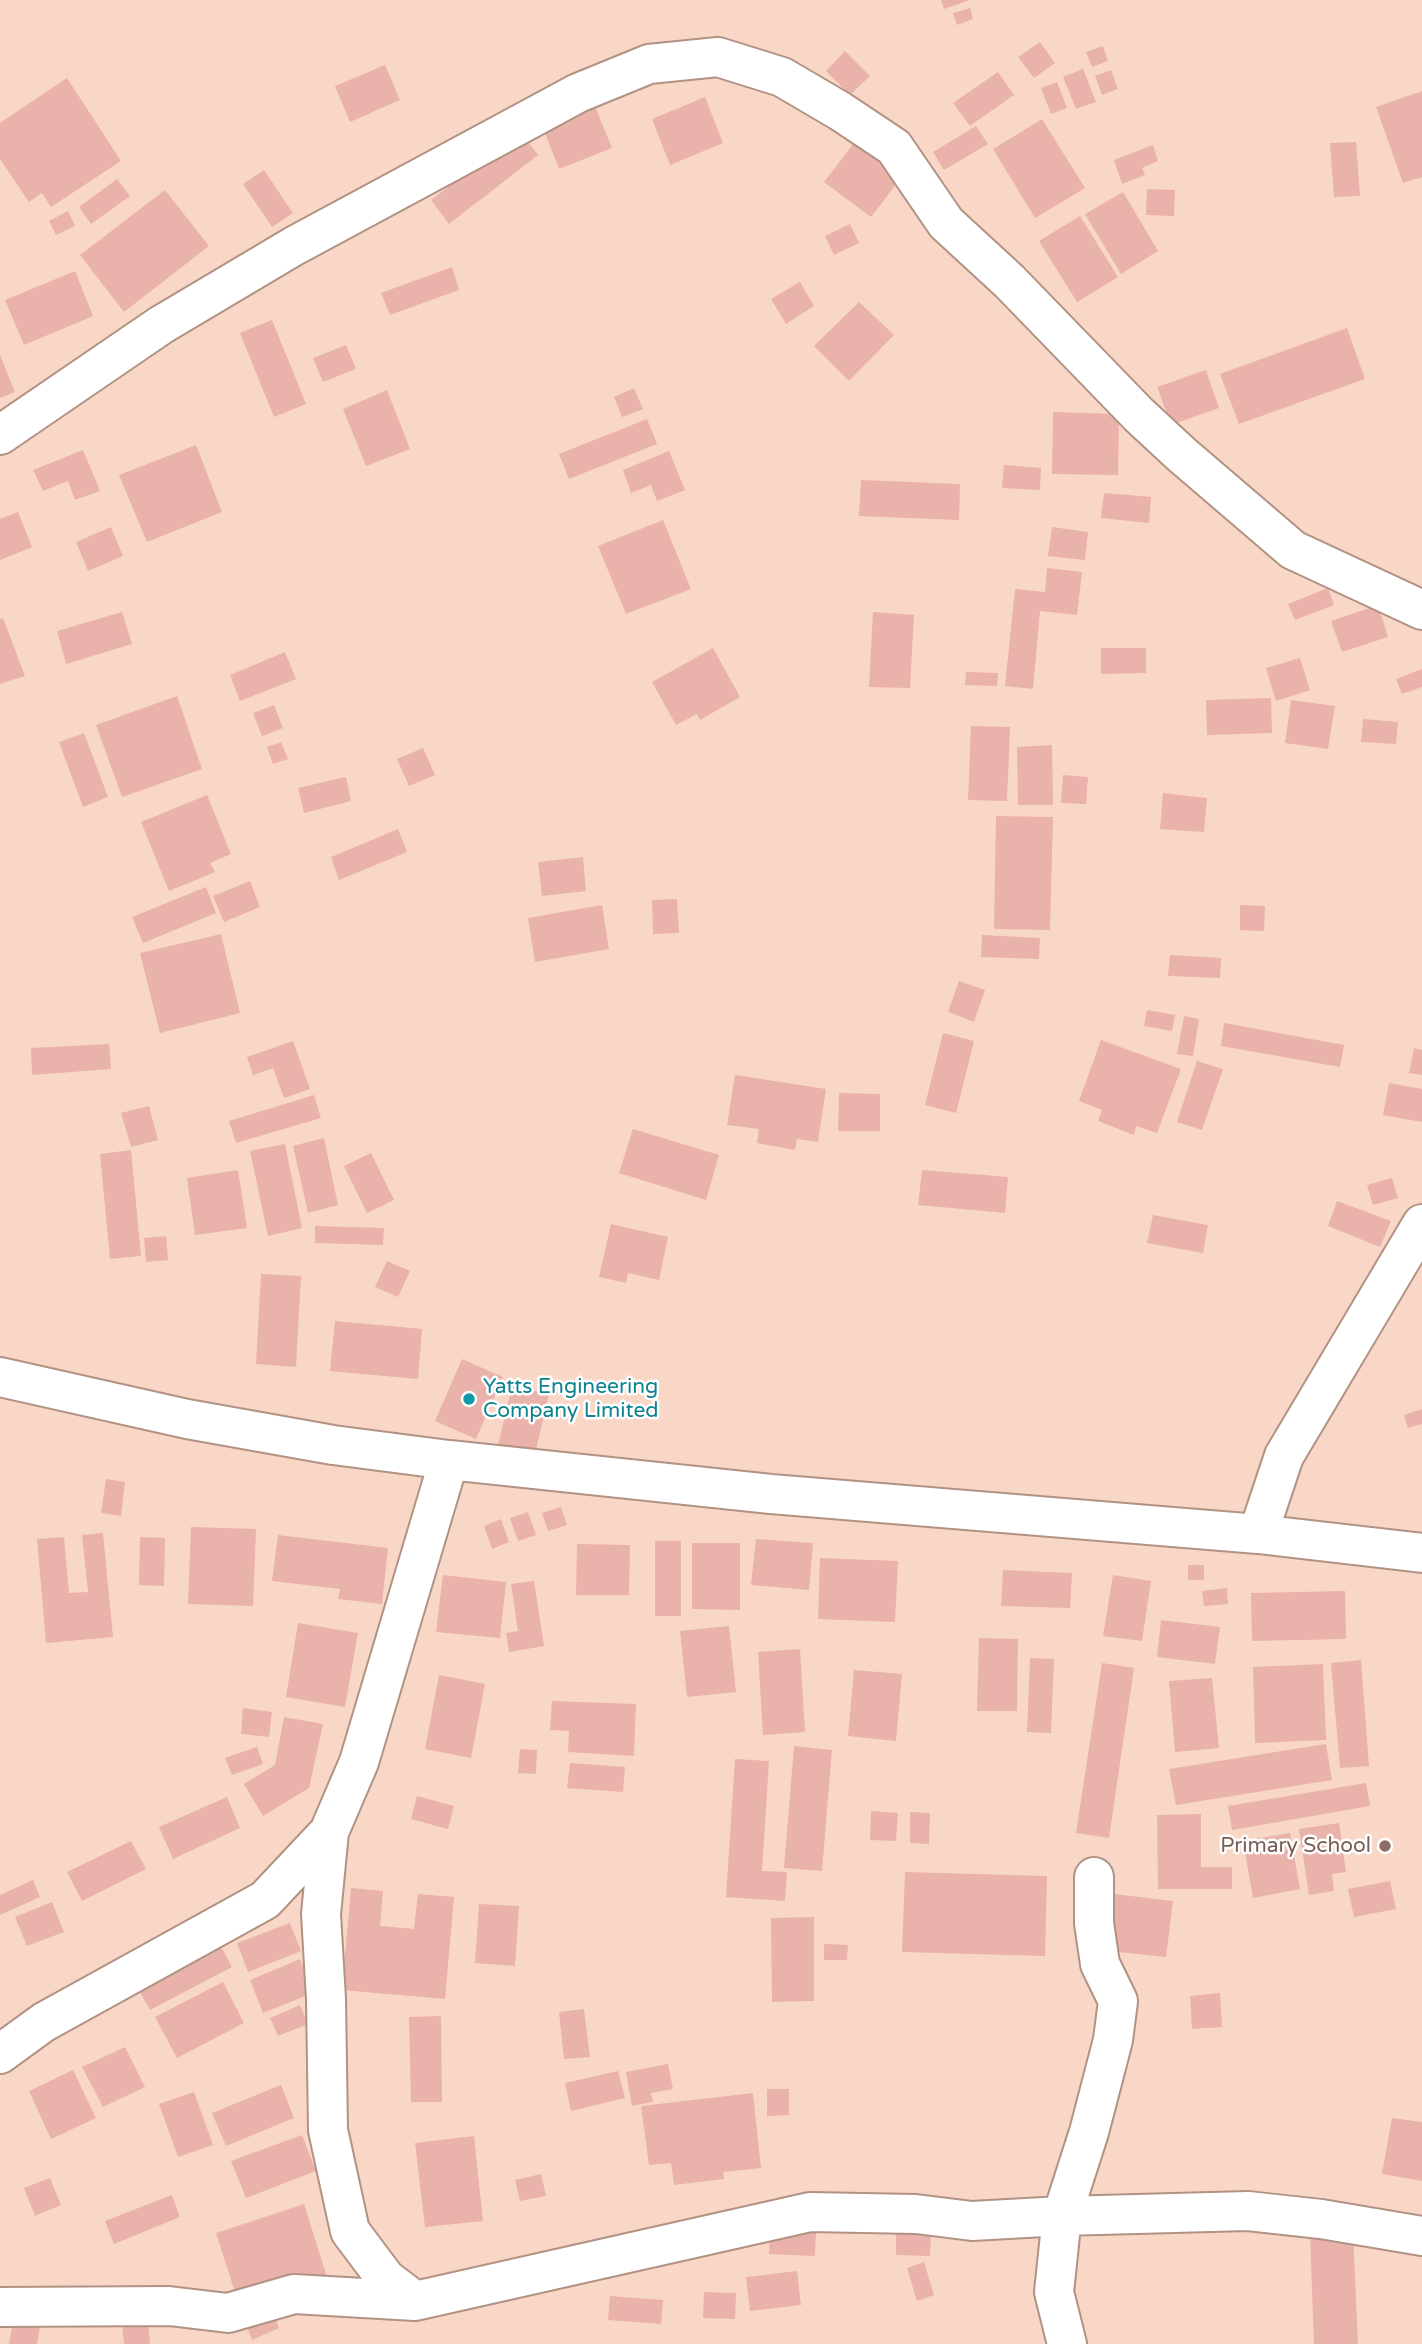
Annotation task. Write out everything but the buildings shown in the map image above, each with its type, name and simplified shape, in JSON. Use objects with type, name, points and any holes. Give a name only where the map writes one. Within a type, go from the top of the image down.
[{"type":"street","points":[[0,435],[161,325],[294,246],[578,93],[649,64],[718,57],[782,77],[894,147],[946,223],[1009,281],[1139,415],[1181,454],[1293,550],[1422,610]]},
{"type":"street","points":[[1258,1534],[1284,1456],[1422,1224]]},
{"type":"street","points":[[0,1377],[187,1419],[333,1444],[449,1460],[771,1494],[1258,1534],[1422,1553]]},
{"type":"street","points":[[415,2301],[386,2279],[350,2231],[328,2130],[326,1999],[321,1914],[329,1832],[359,1762],[449,1460]]},
{"type":"street","points":[[0,2054],[44,2022],[265,1900],[329,1832]]},
{"type":"street","points":[[1067,2344],[1054,2292],[1062,2216],[1089,2133],[1113,2040],[1118,2001],[1100,1964],[1094,1923],[1094,1877]]},
{"type":"street","points":[[0,2307],[169,2306],[228,2313],[293,2294],[415,2301],[810,2212],[916,2214],[972,2221],[1248,2211],[1321,2219],[1422,2236]]},
{"type":"place","name":"Yatts Engineering Company Limited","points":[[469,1399]]},
{"type":"place","name":"Primary School","points":[[1385,1846]]}]
